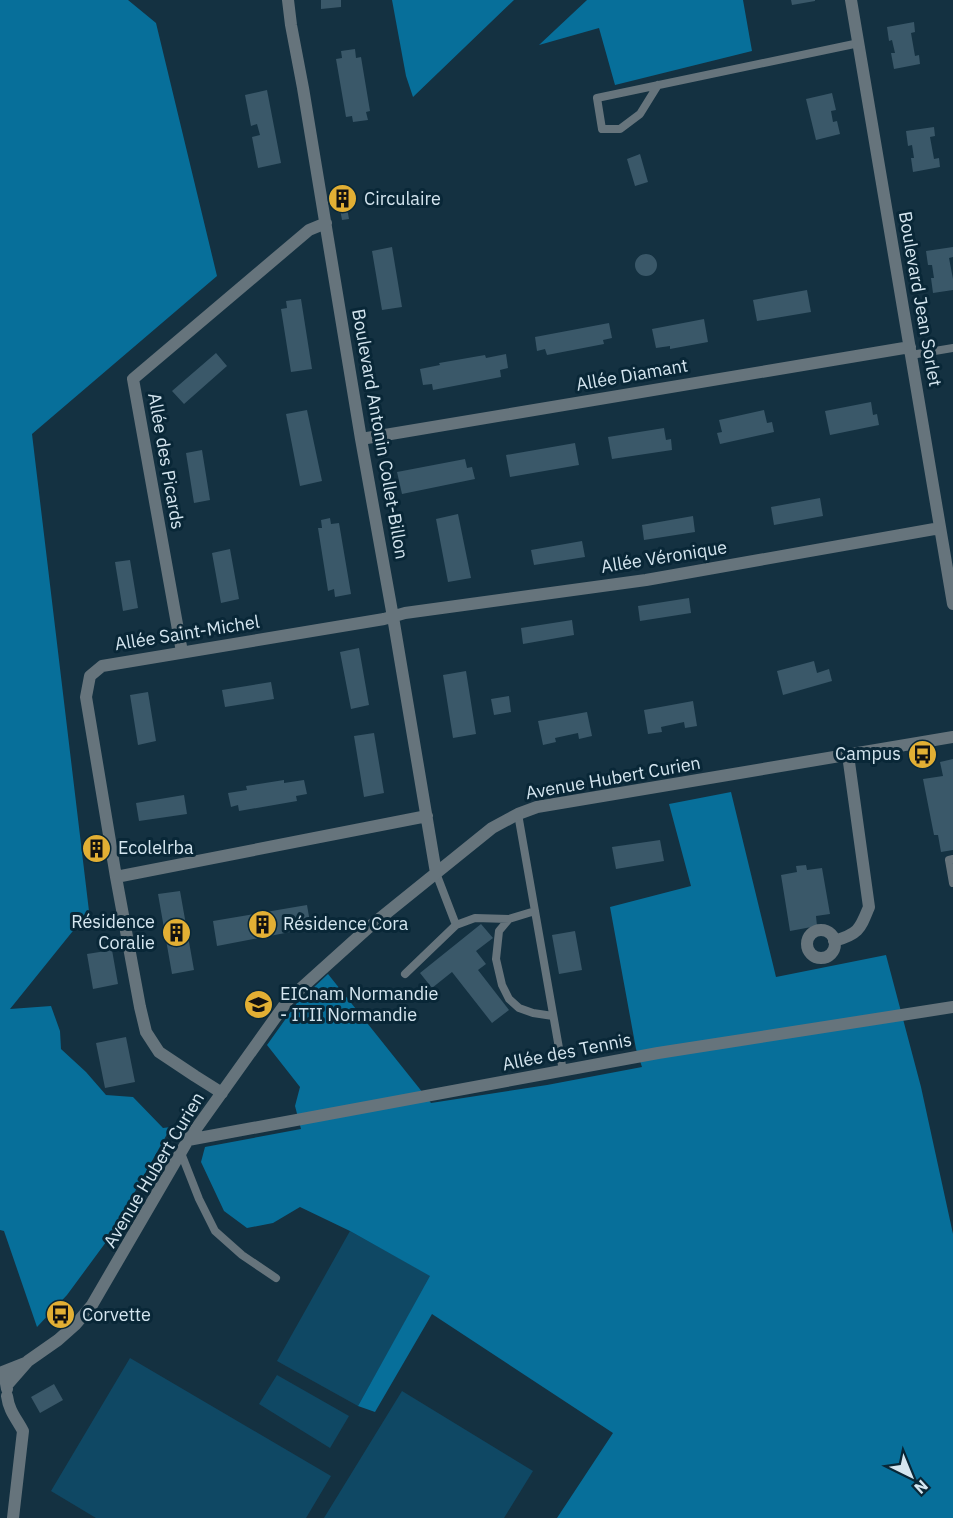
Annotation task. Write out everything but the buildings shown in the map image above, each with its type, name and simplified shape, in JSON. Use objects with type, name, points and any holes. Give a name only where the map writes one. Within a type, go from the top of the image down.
[{"type":"street","name":"Boulevard Antonin Collet-Billon","points":[[288,0],[436,873]]},
{"type":"street","name":"Boulevard Jean Sorlet","points":[[851,0],[953,603]]},
{"type":"street","name":"Allée des Picards","points":[[182,652],[134,379],[309,230],[326,224]]},
{"type":"street","name":"Allée Diamant","points":[[361,439],[911,351]]},
{"type":"street","name":"Allée Véronique","points":[[393,617],[405,613],[646,580],[940,528]]},
{"type":"street","name":"Allée Saint-Michel","points":[[222,1093],[159,1052],[146,1032],[116,877],[86,697],[90,676],[102,666],[393,617]]},
{"type":"street","name":"Avenue Hubert Curien","points":[[0,1372],[28,1361],[58,1340],[92,1305],[188,1140],[288,1000],[404,897],[492,828],[537,807],[953,737]]},
{"type":"street","points":[[834,941],[850,937],[861,926],[868,907],[848,755]]},
{"type":"street","points":[[116,877],[427,816]]},
{"type":"street","name":"Allée des Tennis","points":[[188,1140],[658,1053],[953,1007]]},
{"type":"street","name":"Avenue Hubert Curien","points":[[5,1401],[28,1361]]},
{"type":"street","points":[[0,1372],[4,1378],[5,1401],[23,1431],[13,1518]]},
{"type":"lane","points":[[658,85],[640,114],[620,129],[602,129],[597,98],[658,85],[859,43]]},
{"type":"lane","points":[[911,351],[953,348]]},
{"type":"lane","points":[[518,814],[563,1071]]},
{"type":"lane","points":[[953,859],[949,860],[953,883]]},
{"type":"lane","points":[[436,873],[456,925]]},
{"type":"lane","points":[[405,975],[456,925],[475,918],[509,919],[535,910]]},
{"type":"lane","points":[[509,919],[499,931],[496,959],[502,985],[509,999],[519,1008],[553,1016]]},
{"type":"lane","points":[[181,1153],[199,1199],[215,1231],[242,1255],[276,1278]]},
{"type":"shaded area","points":[[0,0],[128,0],[156,23],[217,276],[32,434],[89,911],[10,1009],[51,1006],[60,1031],[61,1049],[106,1095],[133,1097],[163,1128],[171,1127],[109,1238],[67,1295],[37,1327],[4,1231],[0,1230]]},
{"type":"shaded area","points":[[392,0],[514,0],[413,97],[406,76]]},
{"type":"shaded area","points":[[587,0],[743,0],[752,51],[615,85],[599,28],[539,45]]},
{"type":"shaded area","points":[[731,792],[776,977],[886,955],[921,1087],[953,1234],[953,1518],[557,1518],[613,1433],[432,1314],[375,1412],[358,1406],[430,1276],[350,1231],[300,1207],[273,1223],[247,1228],[224,1211],[201,1162],[205,1147],[301,1129],[295,1106],[300,1087],[267,1045],[297,1003],[328,974],[431,1103],[642,1067],[636,1049],[610,907],[691,886],[669,804]]},
{"type":"shaded area","points":[[350,1231],[431,1276],[358,1406],[277,1361]]},
{"type":"shaded area","points":[[130,1358],[331,1476],[306,1518],[96,1518],[51,1491]]},
{"type":"shaded area","points":[[277,1375],[349,1416],[330,1448],[259,1404]]},
{"type":"shaded area","points":[[402,1391],[533,1471],[504,1518],[324,1518]]},
{"type":"place","name":"Circulaire","points":[[343,199]]},
{"type":"place","name":"Campus","points":[[922,754]]},
{"type":"place","name":"Ecolelrba","points":[[97,848]]},
{"type":"place","name":"Résidence Cora","points":[[262,924]]},
{"type":"place","name":"Résidence Coralie","points":[[176,932]]},
{"type":"place","name":"EICnam Normandie - ITII Normandie","points":[[259,1004]]},
{"type":"place","name":"Corvette","points":[[61,1315]]}]
